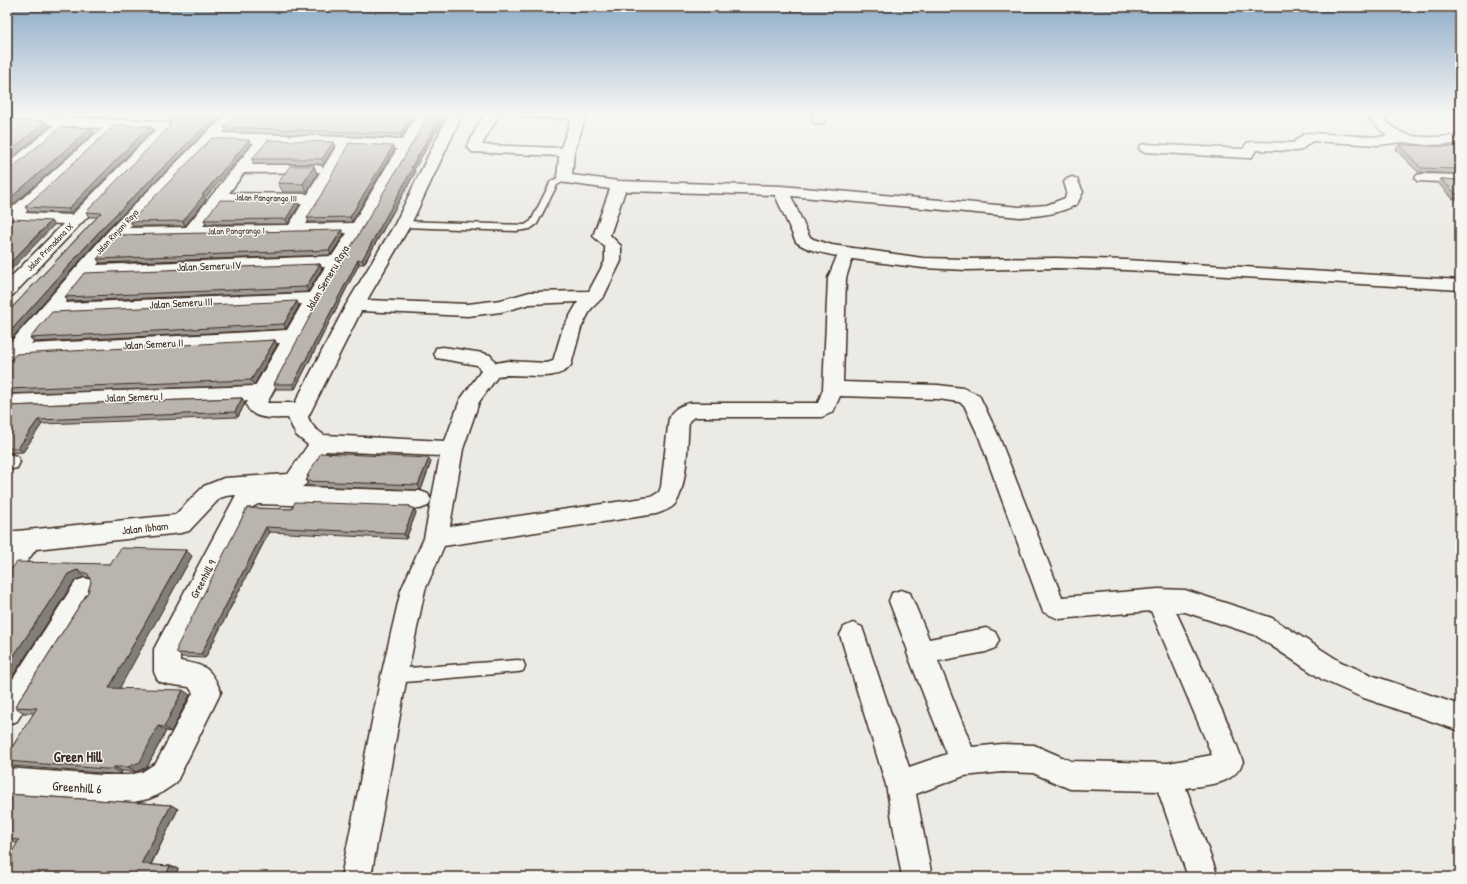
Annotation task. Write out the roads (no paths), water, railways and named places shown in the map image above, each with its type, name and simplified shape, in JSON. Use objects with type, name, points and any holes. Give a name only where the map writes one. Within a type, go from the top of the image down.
[{"type":"street","points":[[7,171],[27,154]]},
{"type":"street","points":[[8,219],[80,154]]},
{"type":"street","name":"Jalan Primadana IX","points":[[7,291],[140,154]]},
{"type":"street","name":"Jalan Rinjani Raya","points":[[10,355],[115,233],[192,154]]},
{"type":"street","points":[[190,232],[219,198],[239,169],[252,154]]},
{"type":"street","points":[[294,230],[314,199],[328,169],[337,154]]},
{"type":"street","name":"Jalan Semeru Raya","points":[[301,411],[259,409],[256,404],[314,298],[402,154]]},
{"type":"street","points":[[436,154],[403,224],[355,305],[298,417],[300,425],[309,436],[320,443],[452,449]]},
{"type":"street","points":[[567,154],[564,179],[619,186],[781,191],[1027,211],[1046,211],[1062,207],[1072,201],[1075,192],[1072,182]]},
{"type":"street","points":[[239,169],[328,169]]},
{"type":"street","points":[[1422,178],[1460,180]]},
{"type":"street","points":[[356,877],[394,676],[413,590],[436,538],[452,449],[470,400],[492,372],[507,368],[548,370],[561,365],[572,328],[584,306],[595,296],[613,260],[613,246],[601,236],[619,186]]},
{"type":"street","points":[[781,191],[803,242],[846,253],[933,264],[1076,263],[1460,285]]},
{"type":"street","name":"Jalan Pangrango III","points":[[219,198],[314,199]]},
{"type":"street","points":[[8,219],[76,220]]},
{"type":"street","name":"Jalan Pangrango I","points":[[115,233],[358,228]]},
{"type":"street","points":[[436,538],[656,505],[667,498],[672,487],[679,417],[683,413],[690,410],[822,410],[826,407],[833,389],[837,278],[846,253]]},
{"type":"street","name":"Jalan Semeru IV","points":[[82,271],[337,261]]},
{"type":"street","points":[[355,305],[468,310],[501,306],[530,298],[595,296]]},
{"type":"street","name":"Jalan Semeru III","points":[[49,309],[314,298]]},
{"type":"street","name":"Jalan Semeru II","points":[[10,355],[293,336]]},
{"type":"street","points":[[443,353],[483,360],[492,372]]},
{"type":"street","points":[[833,389],[938,392],[963,395],[972,400],[989,437],[1052,604],[1059,608],[1158,600],[1185,601],[1263,626],[1338,674],[1370,688],[1460,718]]},
{"type":"street","name":"Jalan Semeru I","points":[[7,402],[261,393]]},
{"type":"street","name":"Jalan Ibham","points":[[17,542],[181,524],[212,492],[224,487],[292,482],[298,478],[320,443]]},
{"type":"street","name":"Greenhill 9","points":[[148,784],[166,773],[208,692],[197,676],[167,672],[167,649],[243,502],[258,495],[420,500]]},
{"type":"street","points":[[7,571],[17,542]]},
{"type":"street","points":[[7,712],[85,589]]},
{"type":"street","points":[[900,785],[964,762],[1002,758],[1034,759],[1070,775],[1168,777],[1221,768],[1229,762],[1221,740],[1158,600]]},
{"type":"street","points":[[900,601],[964,762]]},
{"type":"street","points":[[853,635],[900,785],[917,877]]},
{"type":"street","points":[[920,653],[986,640]]},
{"type":"street","points":[[1168,777],[1203,877]]},
{"type":"street","name":"Greenhill 6","points":[[7,782],[101,789],[129,789],[148,784]]},
{"type":"lane","points":[[403,224],[517,228],[527,227],[534,222],[554,183],[564,179]]},
{"type":"lane","points":[[394,676],[518,666]]},
{"type":"district","name":"Green Hill","points":[[78,756]]}]
